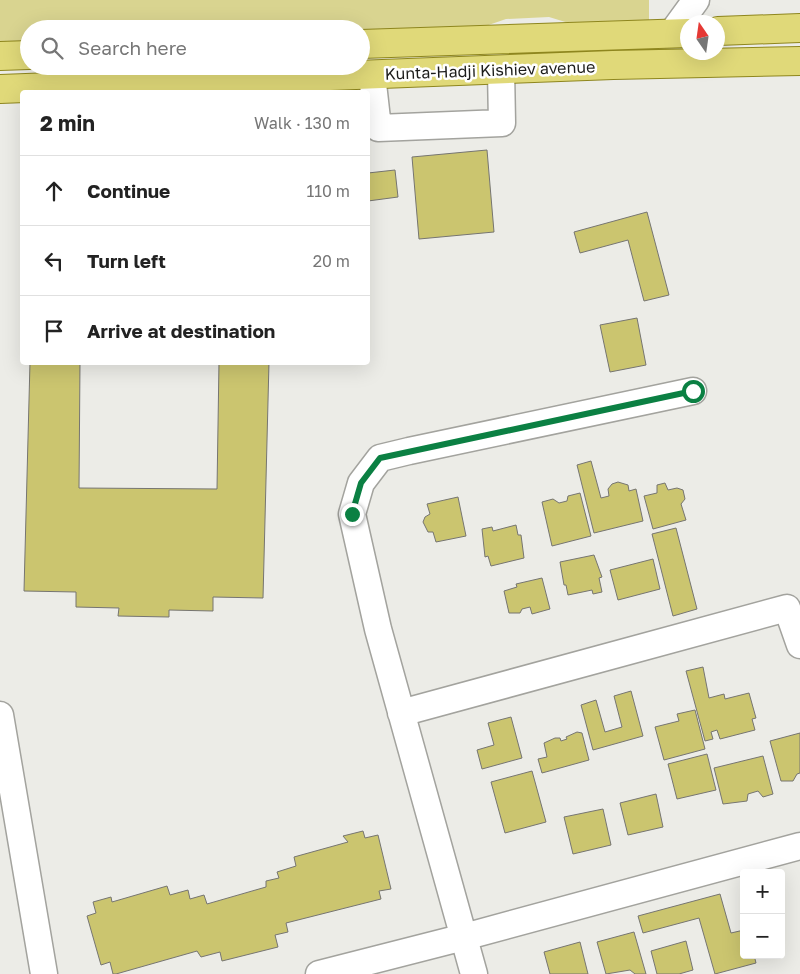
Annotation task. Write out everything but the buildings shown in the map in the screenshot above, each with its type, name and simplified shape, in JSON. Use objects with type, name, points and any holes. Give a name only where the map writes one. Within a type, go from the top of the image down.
[{"type":"main road","points":[[725,31],[800,28]]},
{"type":"main road","name":"Kunta-Hadji Kishiev avenue","points":[[370,44],[680,33]]},
{"type":"main road","points":[[0,56],[20,55]]},
{"type":"main road","name":"Kunta-Hadji Kishiev avenue","points":[[0,89],[800,61]]},
{"type":"street","points":[[689,15],[696,0]]},
{"type":"street","points":[[372,75],[378,128],[502,123],[501,70]]},
{"type":"street","points":[[474,974],[378,629],[352,514],[361,483],[380,458],[693,391]]},
{"type":"street","points":[[401,713],[787,608],[800,645]]},
{"type":"street","points":[[0,715],[6,784],[44,974]]},
{"type":"street","points":[[320,974],[800,846]]},
{"type":"shaded area","points":[[0,0],[649,0],[649,21],[572,24],[549,17],[506,19],[477,29],[370,33],[370,20],[20,20],[20,47],[0,48]]},
{"type":"route","points":[[352,514],[361,483],[380,458],[409,450],[693,391]]}]
